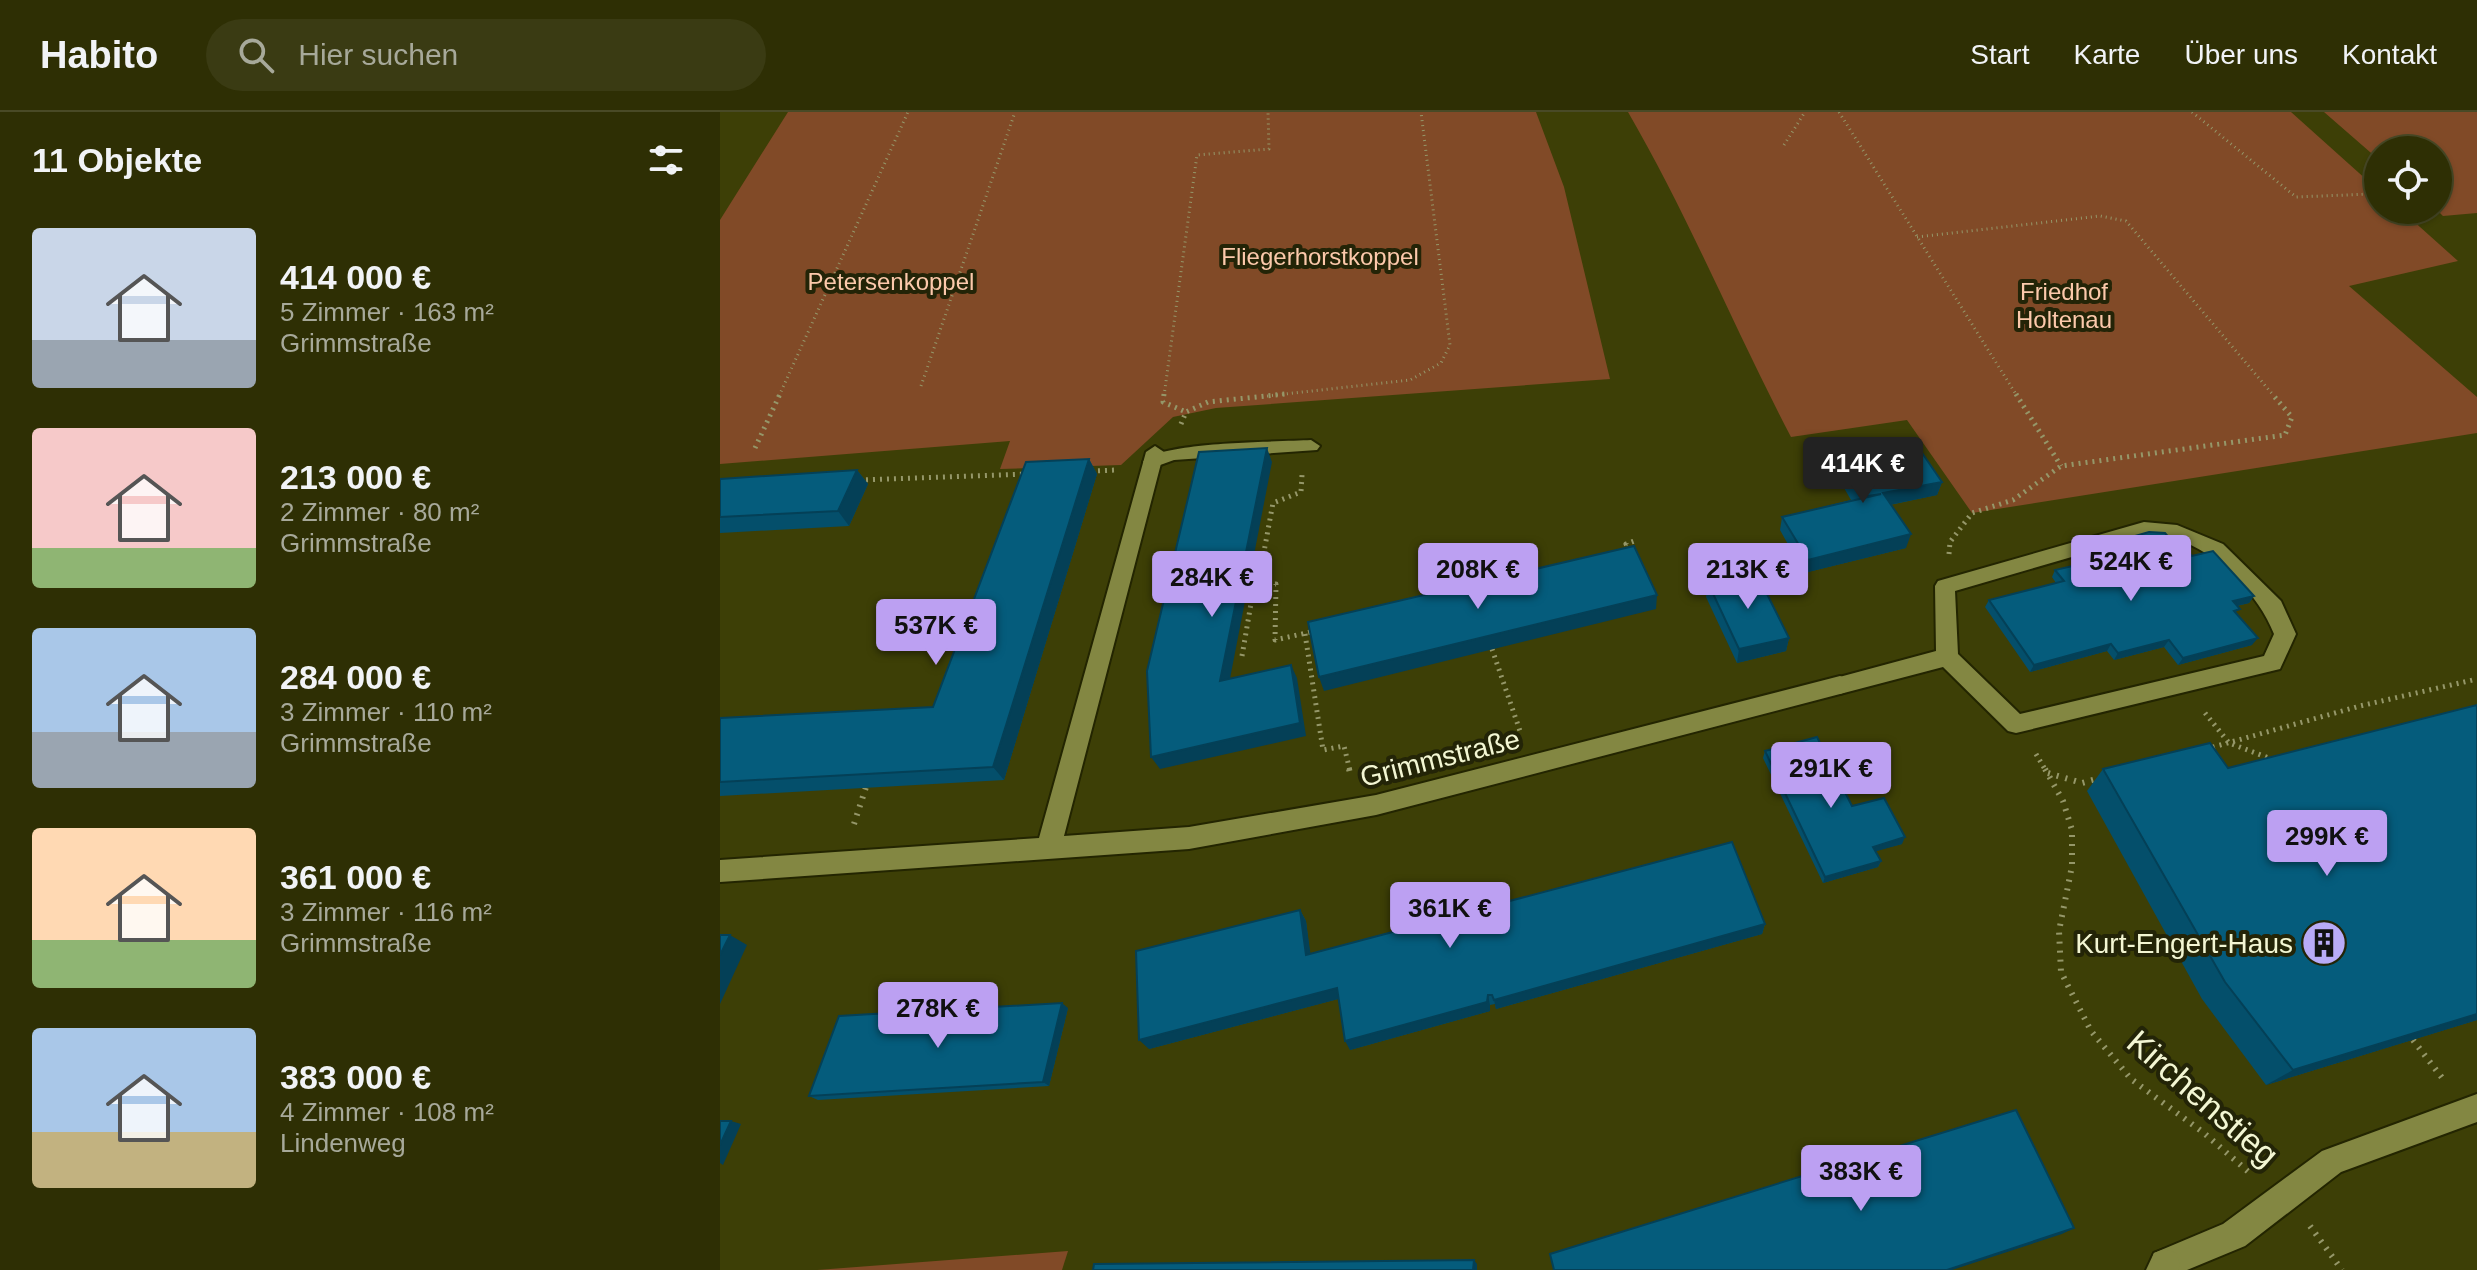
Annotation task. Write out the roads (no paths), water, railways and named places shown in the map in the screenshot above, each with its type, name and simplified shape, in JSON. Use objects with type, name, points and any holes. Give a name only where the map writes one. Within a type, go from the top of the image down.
[{"type":"street","points":[[1048,850],[1157,459],[1308,446]]},
{"type":"street","points":[[2144,529],[2177,532],[2216,549],[2274,607],[2285,634],[2272,663],[2016,724],[1947,657],[1945,586],[2144,529]]},
{"type":"street","name":"Grimmstraße","points":[[720,871],[1189,838],[1357,809],[1947,657]]},
{"type":"street","points":[[2163,1267],[2234,1235],[2332,1161],[2472,1110]]},
{"type":"place","name":"Kurt-Engert-Haus","points":[[2324,943]]},
{"type":"park label","name":"Fliegerhorstkoppel","points":[[1320,256]]},
{"type":"park label","name":"Petersenkoppel","points":[[891,281]]},
{"type":"park label","name":"Friedhof Holtenau","points":[[2064,305]]}]
